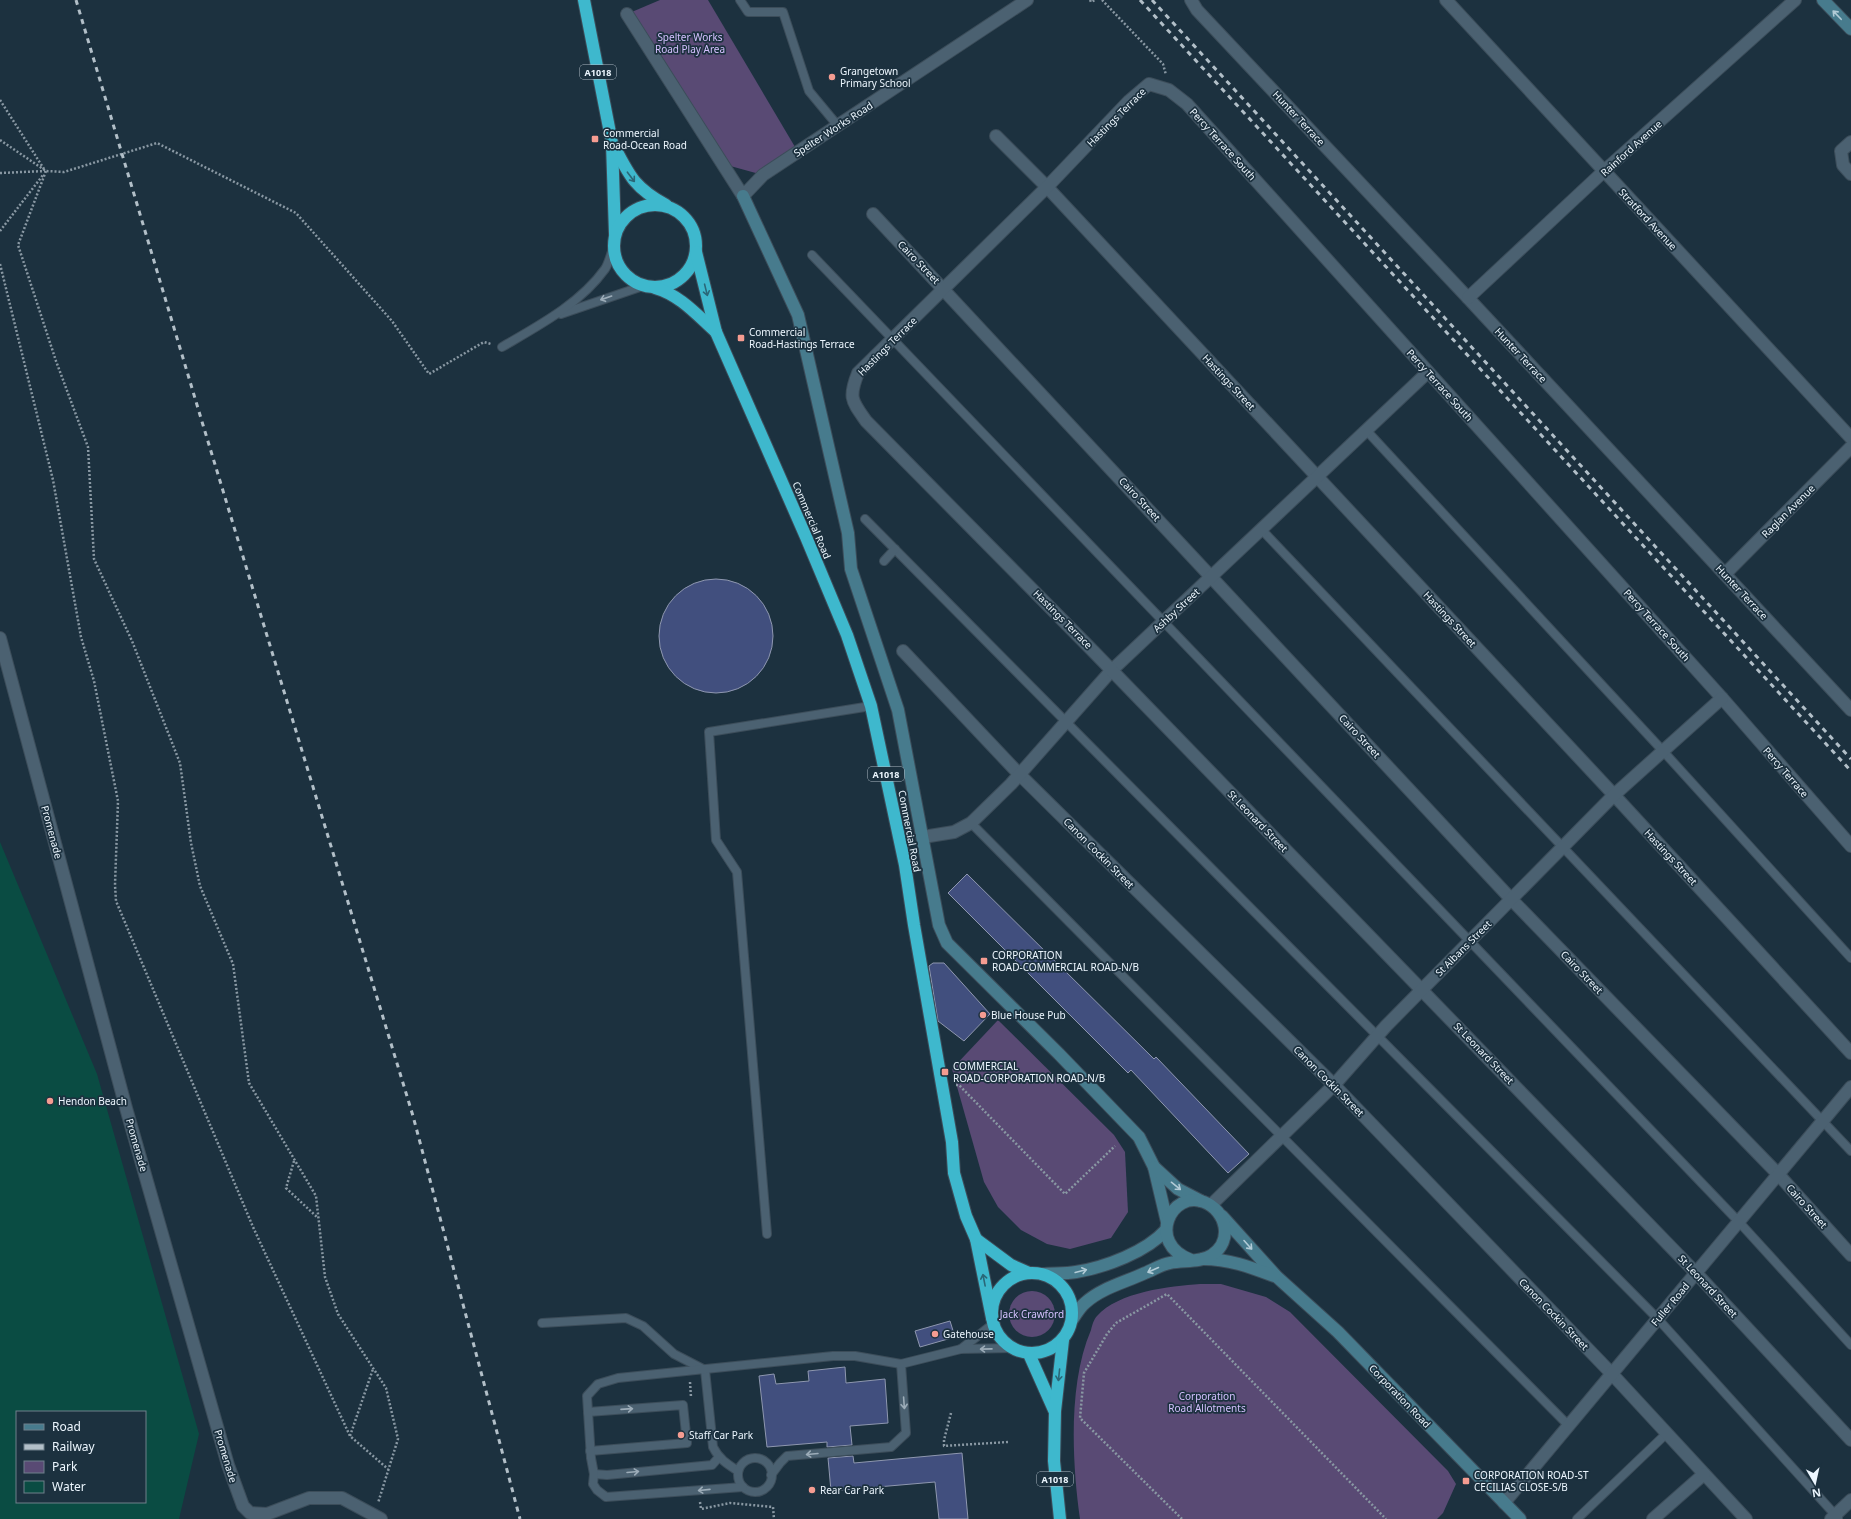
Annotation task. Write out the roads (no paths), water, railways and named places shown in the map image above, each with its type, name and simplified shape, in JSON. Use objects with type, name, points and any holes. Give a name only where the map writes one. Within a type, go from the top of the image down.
[{"type":"highway","name":"A1018","points":[[584,0],[612,143],[615,241]]},
{"type":"highway","name":"A1018","points":[[612,143],[627,171],[639,187],[648,195],[677,211]]},
{"type":"highway","points":[[647,206],[663,206],[677,211],[684,217],[693,229],[696,238],[696,252],[694,260],[684,276],[673,284],[648,286],[630,279],[624,273],[615,255],[615,241],[620,224],[630,214],[647,206]]},
{"type":"highway","name":"Commercial Road","points":[[696,252],[716,332],[809,544],[847,635],[871,706],[905,865],[952,1142],[954,1173],[966,1216],[976,1239],[992,1321]]},
{"type":"highway","name":"Commercial Road","points":[[648,286],[663,290],[680,299],[716,332]]},
{"type":"highway","name":"Commercial Road","points":[[976,1239],[1010,1265],[1029,1273]]},
{"type":"highway","points":[[1029,1273],[1042,1274],[1054,1279],[1064,1289],[1072,1306],[1072,1320],[1063,1340],[1053,1348],[1041,1353],[1029,1354],[1012,1348],[1001,1339],[992,1321],[992,1304],[999,1290],[1010,1280],[1029,1273]]},
{"type":"highway","name":"A1018","points":[[1060,1519],[1054,1461],[1055,1411],[1063,1340]]},
{"type":"highway","name":"A1018","points":[[1029,1354],[1055,1411]]},
{"type":"street","name":"Spelter Works Road","points":[[743,196],[763,176],[1027,0]]},
{"type":"street","name":"Hunter Terrace","points":[[1191,0],[1197,10],[1468,298],[1851,710]]},
{"type":"street","name":"Stratford Avenue","points":[[1446,0],[1851,438]]},
{"type":"street","name":"Rainford Avenue","points":[[1468,298],[1604,171],[1795,0]]},
{"type":"street","points":[[1823,0],[1851,29]]},
{"type":"street","points":[[627,14],[743,196]]},
{"type":"street","name":"Percy Terrace South","points":[[1149,84],[1169,90],[1187,104],[1722,698]]},
{"type":"street","name":"Hastings Terrace","points":[[1111,671],[1093,650],[866,421],[853,402],[852,388],[858,373],[1047,187],[1129,101],[1149,84]]},
{"type":"street","name":"Hastings Street","points":[[996,136],[1047,187],[1851,1053]]},
{"type":"street","points":[[1851,142],[1841,151],[1843,165],[1851,174]]},
{"type":"street","name":"Commercial Road","points":[[743,196],[798,315],[848,533],[851,569],[898,710],[939,924],[947,943],[963,959]]},
{"type":"street","name":"Cairo Street","points":[[873,214],[945,289],[1512,899],[1778,1174],[1851,1255]]},
{"type":"street","name":"Ashby Street","points":[[923,837],[954,832],[971,824],[1019,774],[1111,671],[1428,372]]},
{"type":"street","name":"Raglan Avenue","points":[[1725,574],[1851,447]]},
{"type":"street","name":"Promenade","points":[[0,638],[126,1108],[228,1465],[243,1506],[250,1513],[267,1514],[310,1498],[342,1498],[377,1517]]},
{"type":"street","name":"Canon Cockin Street","points":[[903,651],[1019,774],[1334,1085],[1612,1374],[1746,1519]]},
{"type":"street","name":"St Leonard Street","points":[[1111,671],[1422,989],[1696,1273],[1851,1440]]},
{"type":"street","name":"St Albans Street","points":[[1206,1203],[1280,1137],[1334,1085],[1377,1036],[1422,989],[1614,796],[1722,698]]},
{"type":"street","name":"Percy Terrace","points":[[1722,698],[1851,846]]},
{"type":"street","name":"Corporation Road","points":[[963,959],[1059,1054],[1138,1138],[1154,1167],[1166,1226],[1167,1241],[1172,1249],[1180,1256],[1196,1260],[1211,1256],[1218,1249],[1224,1237],[1225,1227],[1222,1216]]},
{"type":"street","name":"Fuller Road","points":[[1504,1503],[1851,1087]]},
{"type":"street","name":"Corporation Road","points":[[1154,1167],[1178,1189],[1206,1203],[1222,1216],[1277,1277],[1338,1332],[1520,1519]]},
{"type":"street","points":[[1042,1274],[1076,1272],[1120,1260],[1156,1241],[1166,1226],[1172,1212],[1179,1205],[1191,1201],[1206,1203]]},
{"type":"street","name":"Corporation Road","points":[[1072,1320],[1085,1303],[1102,1292],[1168,1263],[1219,1259],[1240,1263],[1277,1277]]},
{"type":"street","points":[[1660,1517],[1704,1474]]},
{"type":"street","points":[[1835,1518],[1851,1500]]},
{"type":"lane","points":[[740,0],[748,12],[783,12],[809,91],[838,126]]},
{"type":"lane","points":[[502,347],[556,315],[589,287],[605,268],[615,241]]},
{"type":"lane","points":[[812,255],[1739,1222],[1851,1345]]},
{"type":"lane","points":[[556,315],[648,286]]},
{"type":"lane","points":[[1366,430],[1663,751],[1851,958]]},
{"type":"lane","points":[[865,519],[1658,1319],[1835,1518]]},
{"type":"lane","points":[[1261,529],[1564,846],[1851,1151]]},
{"type":"lane","points":[[884,561],[895,549]]},
{"type":"lane","points":[[767,1234],[737,872],[716,840],[709,732],[871,706]]},
{"type":"lane","points":[[971,824],[1568,1426]]},
{"type":"lane","points":[[542,1323],[626,1318],[643,1326],[674,1354],[705,1370]]},
{"type":"lane","points":[[961,1349],[992,1321]]},
{"type":"lane","points":[[901,1364],[906,1433],[891,1447],[787,1456],[771,1475],[768,1485],[760,1491],[751,1491],[743,1487],[606,1496],[597,1490],[593,1484],[594,1474],[590,1451],[587,1396],[598,1384],[618,1378],[833,1356],[855,1356],[901,1364],[961,1349],[1012,1348]]},
{"type":"lane","points":[[705,1370],[713,1447],[719,1457],[738,1471]]},
{"type":"lane","points":[[588,1412],[683,1405],[687,1443],[590,1451]]},
{"type":"lane","points":[[1577,1519],[1667,1433]]},
{"type":"lane","points":[[594,1474],[607,1475],[712,1465],[719,1457]]},
{"type":"lane","points":[[743,1487],[739,1480],[738,1471],[744,1462],[749,1459],[759,1459],[768,1465],[771,1475]]},
{"type":"water","name":"Hendon Beach","points":[[0,842],[97,1074],[199,1434],[179,1519],[0,1519]]},
{"type":"railway","points":[[76,0],[203,425],[413,1116],[520,1519]]},
{"type":"railway","points":[[1140,0],[1851,771]]},
{"type":"railway","points":[[1152,0],[1851,759]]},
{"type":"place","name":"Grangetown Primary School","points":[[832,77]]},
{"type":"place","name":"Commercial Road-Ocean Road","points":[[595,139]]},
{"type":"place","name":"Commercial Road-Hastings Terrace","points":[[741,338]]},
{"type":"place","name":"CORPORATION ROAD-COMMERCIAL ROAD-N/B","points":[[984,961]]},
{"type":"place","name":"Blue House Pub","points":[[983,1015]]},
{"type":"place","name":"COMMERCIAL ROAD-CORPORATION ROAD-N/B","points":[[945,1072]]},
{"type":"place","name":"Hendon Beach","points":[[50,1101]]},
{"type":"place","name":"Gatehouse","points":[[935,1334]]},
{"type":"place","name":"Staff Car Park","points":[[681,1435]]},
{"type":"place","name":"CORPORATION ROAD-ST CECILIAS CLOSE-S/B","points":[[1466,1481]]},
{"type":"place","name":"Rear Car Park","points":[[812,1490]]},
{"type":"park label","name":"Spelter Works Road Play Area","points":[[690,42]]},
{"type":"park label","name":"Jack Crawford","points":[[1032,1314]]},
{"type":"park label","name":"Corporation Road Allotments","points":[[1207,1402]]}]
